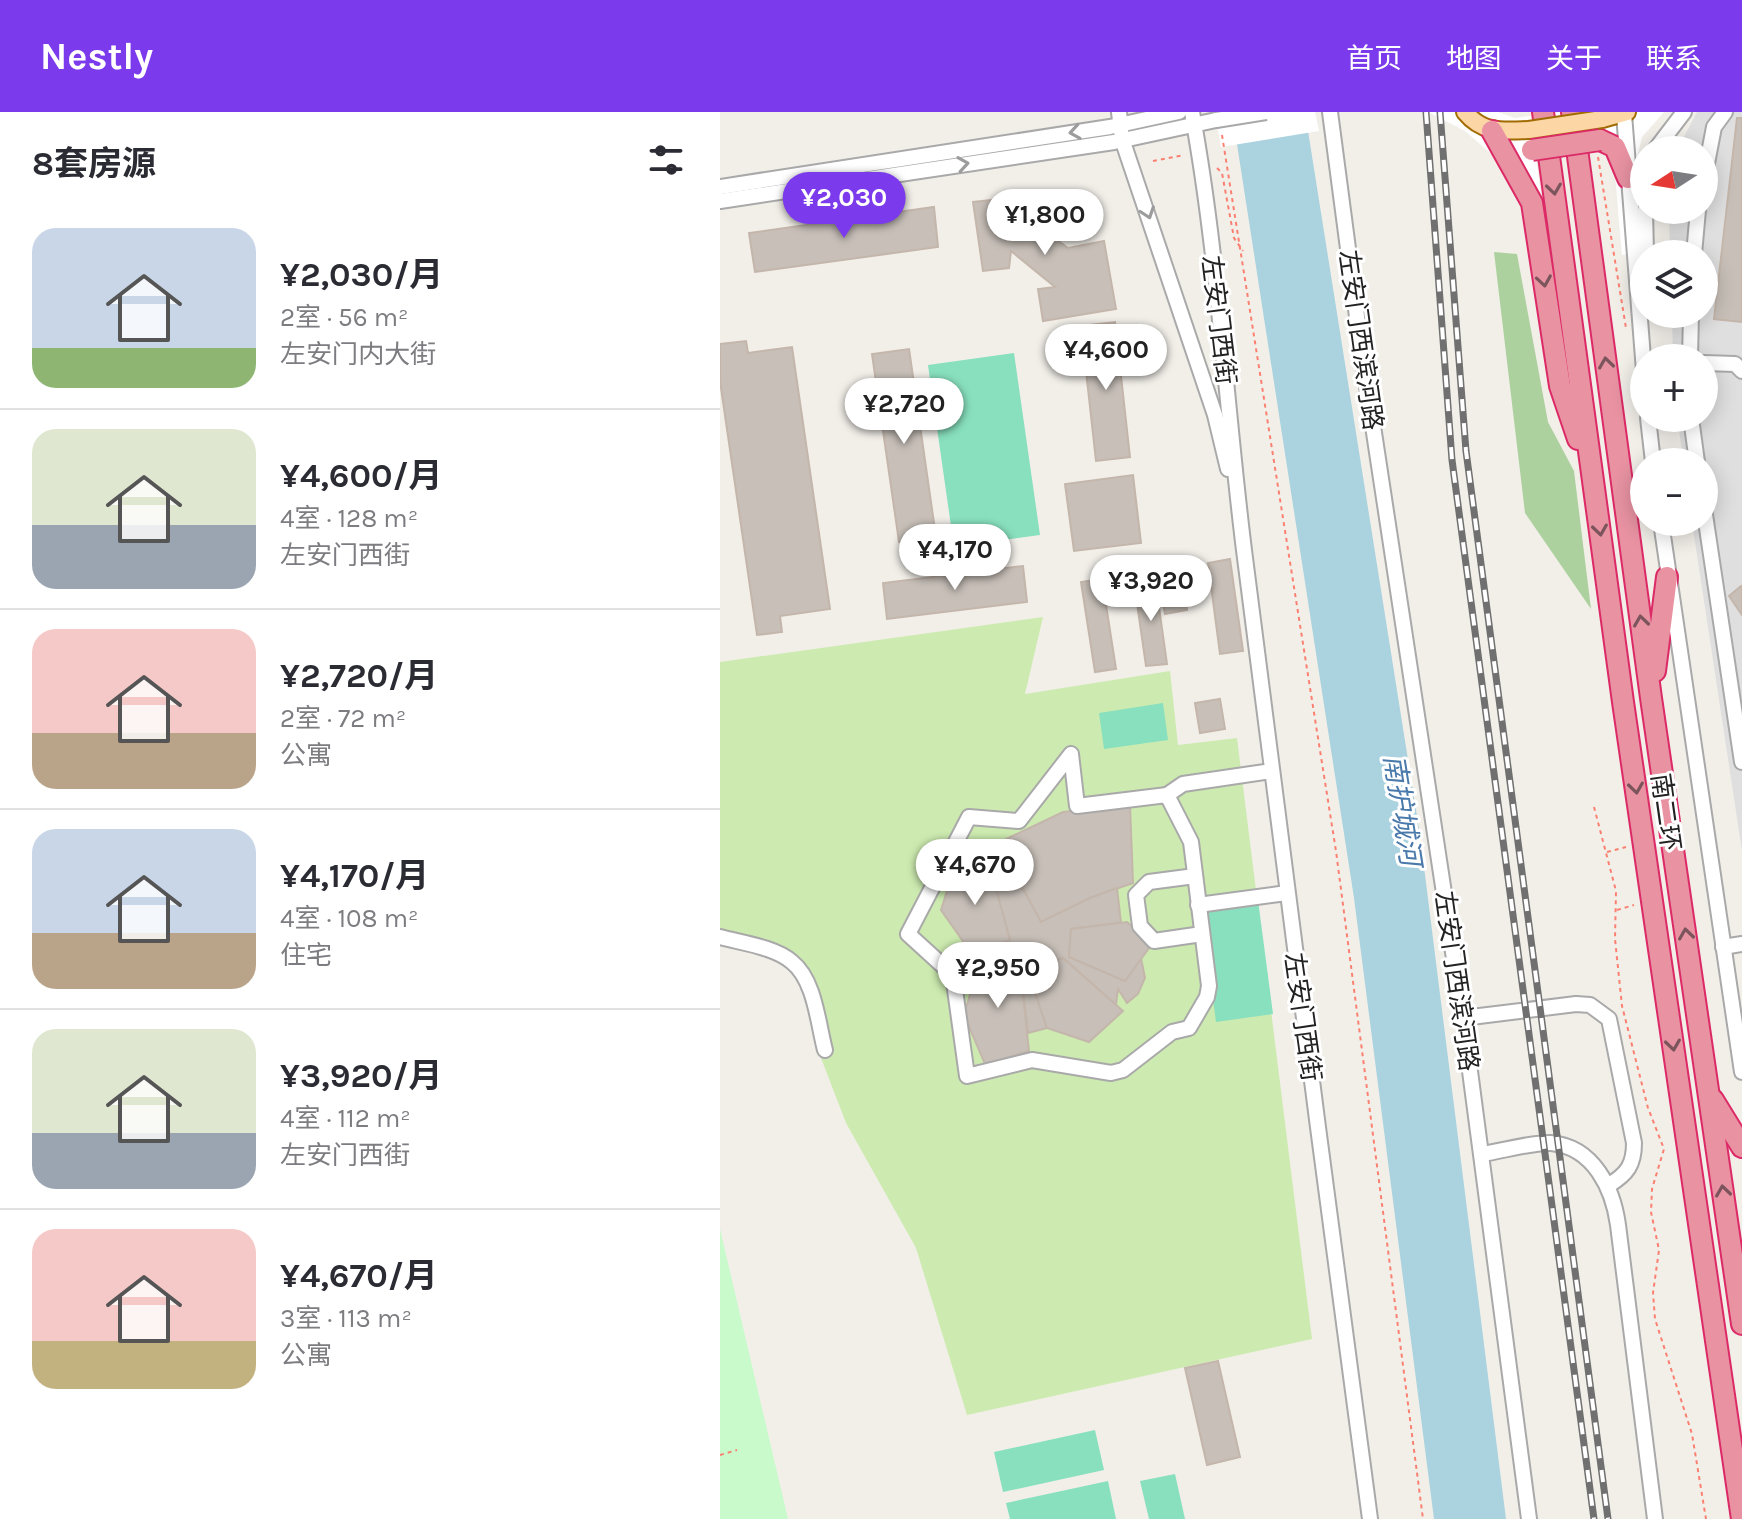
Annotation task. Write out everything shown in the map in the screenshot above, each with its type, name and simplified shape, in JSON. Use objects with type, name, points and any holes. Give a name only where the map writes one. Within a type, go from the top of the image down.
[{"type":"highway","name":"南二环","points":[[1543,112],[1742,1519]]},
{"type":"highway","name":"南二环","points":[[1572,112],[1651,698],[1742,1324]]},
{"type":"highway","points":[[1492,131],[1532,203]]},
{"type":"highway","points":[[1594,486],[1560,386],[1525,169],[1526,158],[1530,140],[1599,149],[1615,147],[1630,166]]},
{"type":"highway","points":[[1651,698],[1667,577]]},
{"type":"highway","points":[[1709,1094],[1742,1147]]},
{"type":"main road","points":[[1465,112],[1474,124],[1530,140],[1626,113]]},
{"type":"street","points":[[720,201],[1179,112]]},
{"type":"street","points":[[720,187],[1120,125],[1194,118],[1219,124],[1266,112]]},
{"type":"street","name":"左安门西滨河路","points":[[1330,112],[1353,293],[1463,1018],[1529,1519]]},
{"type":"street","points":[[1666,136],[1684,112]]},
{"type":"street","points":[[1712,136],[1714,127],[1725,112]]},
{"type":"street","points":[[1626,113],[1631,136]]},
{"type":"street","name":"左安门西街","points":[[1194,118],[1287,893],[1370,1519]]},
{"type":"street","name":"左安门西街","points":[[1120,125],[1215,415],[1240,516]]},
{"type":"street","points":[[1639,224],[1640,344]]},
{"type":"street","points":[[1718,363],[1740,364]]},
{"type":"street","points":[[1663,536],[1742,1072]]},
{"type":"street","points":[[1708,536],[1742,762]]},
{"type":"street","points":[[1167,795],[1191,842],[1209,992],[1189,1028],[1162,1038],[1123,1070],[1102,1073],[1032,1060],[967,1076],[953,975],[908,934],[969,817],[1019,821],[1071,754],[1077,806],[1167,795],[1183,784],[1272,771]]},
{"type":"street","points":[[1195,876],[1149,882],[1136,895],[1140,926],[1154,941],[1202,934]]},
{"type":"street","points":[[1198,905],[1287,893]]},
{"type":"street","points":[[720,937],[792,961],[803,974],[825,1050]]},
{"type":"street","points":[[1723,947],[1742,944]]},
{"type":"street","points":[[1463,1018],[1576,1004],[1590,1005],[1609,1019],[1631,1128],[1634,1159],[1626,1174],[1609,1185]]},
{"type":"street","points":[[1482,1154],[1549,1143],[1567,1147],[1596,1168],[1609,1185],[1618,1225],[1655,1519]]},
{"type":"path","points":[[1219,124],[1243,252],[1336,851],[1423,1519]]},
{"type":"path","points":[[1599,149],[1626,328]]},
{"type":"path","points":[[1153,161],[1184,155]]},
{"type":"path","points":[[1215,166],[1222,173],[1234,238],[1243,252]]},
{"type":"path","points":[[1594,807],[1616,891],[1622,1006],[1648,1108],[1664,1149],[1652,1189],[1651,1212],[1659,1250],[1653,1293],[1655,1319],[1692,1434],[1706,1519]]},
{"type":"path","points":[[1606,852],[1626,847]]},
{"type":"path","points":[[1615,910],[1636,905]]},
{"type":"path","points":[[720,1455],[737,1450]]},
{"type":"shaded area","points":[[1697,112],[1742,112],[1742,851],[1694,536],[1718,536],[1718,448],[1682,448],[1679,432],[1718,432],[1718,344],[1673,344],[1672,328],[1718,328],[1718,240],[1670,240],[1669,224],[1718,224],[1718,136],[1684,136]]},
{"type":"green space","points":[[1494,252],[1517,254],[1548,422],[1574,471],[1591,609],[1525,513]]},
{"type":"green space","points":[[1014,353],[1040,535],[954,547],[928,365]]},
{"type":"green space","points":[[1043,617],[1025,694],[1170,671],[1178,745],[1237,738],[1312,1339],[967,1415],[916,1248],[846,1123],[821,1058],[802,964],[720,930],[720,662]]},
{"type":"green space","points":[[1163,703],[1168,740],[1104,749],[1099,713]]},
{"type":"green space","points":[[1258,900],[1273,1014],[1216,1022],[1201,908]]},
{"type":"green space","points":[[720,1229],[788,1519],[720,1519]]},
{"type":"green space","points":[[1095,1430],[1104,1470],[1003,1492],[994,1452]]},
{"type":"green space","points":[[1175,1474],[1185,1519],[1149,1519],[1140,1481]]},
{"type":"green space","points":[[1108,1481],[1116,1519],[1010,1519],[1006,1503]]},
{"type":"water","name":"南护城河","points":[[1232,112],[1305,112],[1420,835],[1506,1519],[1434,1519],[1354,898]]},
{"type":"pier","points":[[1215,112],[1315,112],[1319,131],[1221,147]]},
{"type":"pier","points":[[1428,112],[1498,112],[1515,118],[1562,112],[1664,112],[1643,136],[1630,136],[1630,224],[1642,224],[1643,240],[1630,240],[1630,254],[1622,255],[1614,164],[1601,151],[1536,159],[1552,269],[1535,272],[1525,204],[1503,164],[1465,131]]},
{"type":"building","points":[[1737,118],[1742,118],[1742,322],[1718,319],[1718,284]]},
{"type":"building","points":[[1041,195],[1049,234],[1068,248],[1104,241],[1116,309],[1043,321],[1038,289],[1055,287],[1011,251],[1009,268],[983,271],[973,202]]},
{"type":"building","points":[[934,207],[938,247],[755,272],[749,233]]},
{"type":"building","points":[[1115,322],[1130,457],[1096,461],[1081,326]]},
{"type":"building","points":[[746,341],[748,353],[792,347],[830,609],[780,616],[782,632],[757,635],[720,381],[720,344]]},
{"type":"building","points":[[909,349],[936,537],[899,542],[872,354]]},
{"type":"building","points":[[1133,475],[1141,543],[1074,551],[1065,484]]},
{"type":"building","points":[[1230,559],[1243,651],[1220,654],[1208,563]]},
{"type":"building","points":[[1023,566],[1027,602],[887,619],[883,583]]},
{"type":"building","points":[[1182,576],[1187,610],[1165,614],[1159,580]]},
{"type":"building","points":[[1102,579],[1116,669],[1095,672],[1081,582]]},
{"type":"building","points":[[1155,579],[1167,664],[1146,666],[1134,582]]},
{"type":"building","points":[[1742,588],[1742,615],[1729,596]]},
{"type":"building","points":[[1220,699],[1225,729],[1200,733],[1195,703]]},
{"type":"building","points":[[1130,805],[1133,883],[1090,898],[1041,922],[998,843],[1063,812]]},
{"type":"building","points":[[1004,854],[1041,922],[1117,888],[1121,923],[1071,929],[1069,957],[1125,981],[1141,958],[1145,978],[1138,994],[1127,1003],[1118,989],[1116,1005],[1063,958],[1028,971],[1047,1028],[1028,1033],[1019,957],[995,959],[992,946],[1010,940],[989,863],[985,863]]},
{"type":"building","points":[[956,862],[989,863],[1010,940],[972,954],[941,910]]},
{"type":"building","points":[[1127,922],[1152,944],[1125,981],[1069,957],[1071,929]]},
{"type":"building","points":[[1019,957],[1029,1051],[985,1064],[964,1015],[980,961]]},
{"type":"building","points":[[1063,958],[1123,1011],[1089,1042],[1047,1028],[1028,971]]},
{"type":"building","points":[[1218,1361],[1240,1457],[1207,1465],[1185,1368]]},
{"type":"railway","points":[[1426,112],[1452,460],[1594,1519]]},
{"type":"railway","points":[[1440,112],[1466,451],[1608,1519]]}]
